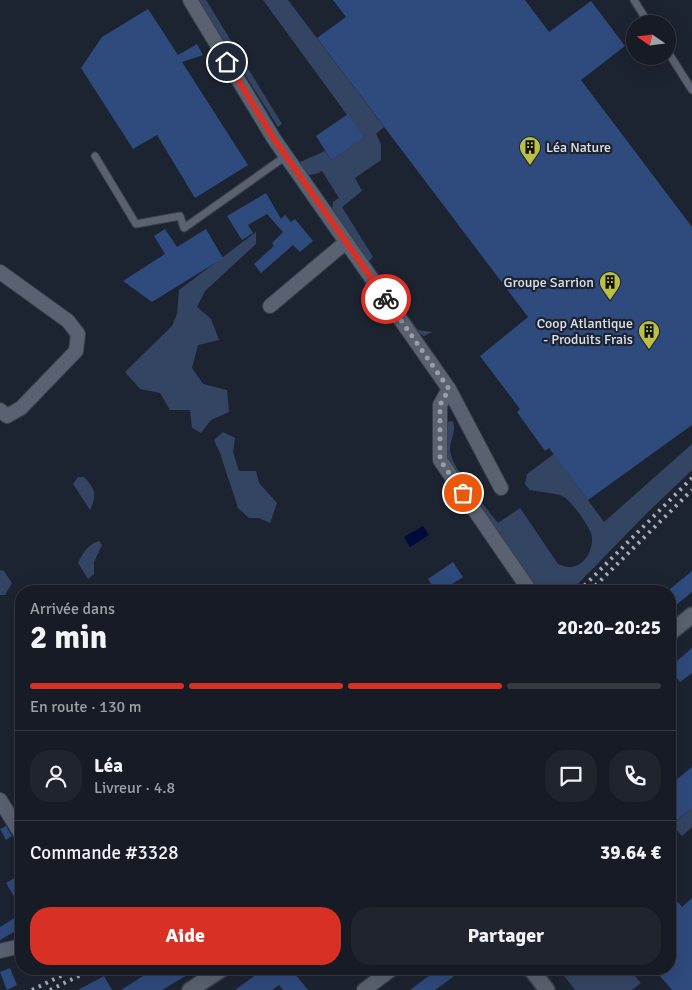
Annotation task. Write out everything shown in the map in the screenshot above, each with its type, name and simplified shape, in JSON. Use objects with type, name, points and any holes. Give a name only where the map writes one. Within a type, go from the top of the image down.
[{"type":"street","points":[[190,0],[286,156],[449,389],[501,488]]},
{"type":"street","points":[[270,306],[346,242]]},
{"type":"street","points":[[0,272],[68,321],[78,334],[76,351],[21,408],[7,416],[0,410]]},
{"type":"street","points":[[449,389],[440,405],[440,460],[526,585]]},
{"type":"street","points":[[676,629],[692,615]]},
{"type":"street","points":[[0,800],[15,824]]},
{"type":"street","points":[[0,951],[15,947]]},
{"type":"street","points":[[190,990],[213,975]]},
{"type":"street","points":[[364,990],[384,975]]},
{"type":"street","points":[[535,975],[546,990]]},
{"type":"lane","points":[[634,0],[643,15]]},
{"type":"lane","points":[[676,65],[692,90]]},
{"type":"lane","points":[[95,156],[136,224],[180,216],[184,228],[286,156]]},
{"type":"shaded area","points":[[198,0],[206,0],[282,124],[278,127]]},
{"type":"shaded area","points":[[263,0],[288,0],[384,127],[376,134],[381,144],[381,160],[355,178],[362,191],[342,207],[373,257],[369,261],[418,330],[432,332],[424,336],[413,330],[332,210],[333,202],[339,198],[322,171],[307,175],[302,170],[300,162],[325,151],[331,160],[364,138]]},
{"type":"shaded area","points":[[256,232],[256,244],[205,291],[197,307],[211,319],[219,340],[198,345],[192,368],[203,384],[227,390],[229,412],[211,420],[201,433],[192,428],[190,410],[170,410],[160,393],[140,389],[125,372],[172,326],[177,314],[179,290]]},
{"type":"shaded area","points":[[453,421],[454,426],[450,446],[453,462],[498,523],[520,508],[558,564],[566,567],[579,564],[589,553],[592,542],[591,533],[572,504],[564,497],[530,490],[525,484],[527,474],[554,454],[604,522],[692,444],[692,470],[577,585],[534,585],[448,462],[442,446],[447,422]]},
{"type":"shaded area","points":[[223,432],[235,438],[233,452],[239,471],[256,471],[259,483],[277,503],[270,523],[259,518],[249,518],[238,508],[214,440]]},
{"type":"shaded area","points":[[78,477],[84,477],[93,489],[94,500],[90,510],[73,484]]},
{"type":"shaded area","points":[[423,526],[429,535],[410,547],[404,537]]},
{"type":"shaded area","points":[[99,541],[102,545],[94,562],[94,574],[88,579],[78,563],[89,547]]},
{"type":"shaded area","points":[[0,570],[4,571],[12,583],[5,595],[0,595]]},
{"type":"shaded area","points":[[692,808],[692,827],[682,836],[676,829],[676,822]]},
{"type":"shaded area","points":[[564,975],[634,975],[641,983],[632,990],[575,990]]},
{"type":"building","name":"Léa Nature","points":[[333,0],[525,0],[549,32],[591,1],[625,46],[581,80],[692,227],[692,425],[588,500],[549,448],[545,451],[517,412],[520,409],[480,356],[528,317],[317,38],[346,17]]},
{"type":"building","points":[[148,9],[178,55],[197,44],[203,55],[182,62],[248,165],[195,198],[157,135],[133,149],[81,68],[102,37]]},
{"type":"building","points":[[348,114],[364,138],[331,160],[316,136]]},
{"type":"building","points":[[266,193],[281,219],[285,215],[291,222],[295,219],[313,241],[300,252],[293,245],[261,273],[254,264],[274,246],[272,243],[283,232],[267,214],[248,225],[253,233],[242,240],[227,216]]},
{"type":"building","points":[[165,229],[177,247],[206,229],[223,258],[152,302],[123,281],[165,254],[154,236]]},
{"type":"building","points":[[453,562],[463,577],[453,585],[432,585],[428,579]]},
{"type":"building","points":[[692,571],[692,592],[676,605],[675,585]]},
{"type":"building","points":[[692,648],[692,673],[680,682],[676,677],[676,662]]},
{"type":"building","points":[[692,767],[692,808],[676,821],[676,780]]},
{"type":"building","points":[[6,826],[12,836],[6,840],[0,829]]},
{"type":"building","points":[[15,878],[15,898],[6,883]]},
{"type":"building","points":[[692,898],[692,990],[672,990],[659,975],[676,975],[676,900],[682,907]]},
{"type":"building","points":[[15,918],[15,931],[0,940],[0,927]]},
{"type":"building","points":[[10,968],[17,985],[7,990],[0,972]]},
{"type":"building","points":[[145,975],[187,975],[162,990],[121,990]]},
{"type":"building","points":[[256,975],[296,975],[308,990],[283,990],[279,985],[272,990],[235,990]]},
{"type":"building","points":[[430,975],[456,975],[435,990],[410,990]]},
{"type":"building","points":[[104,976],[112,990],[78,990]]},
{"type":"railway","points":[[585,585],[692,478]]},
{"type":"railway","points":[[596,585],[692,490]]},
{"type":"railway","points":[[32,990],[63,975]]},
{"type":"railway","points":[[50,990],[81,975]]},
{"type":"way so far","points":[[386,299],[449,389],[440,405],[440,460],[463,493]]},
{"type":"place","name":"Léa Nature","points":[[530,166]]},
{"type":"place","name":"Groupe Sarrion","points":[[610,301]]},
{"type":"place","name":"Coop Atlantique - Produits Frais","points":[[649,350]]},
{"type":"route","points":[[227,62],[274,139],[386,299]]}]
